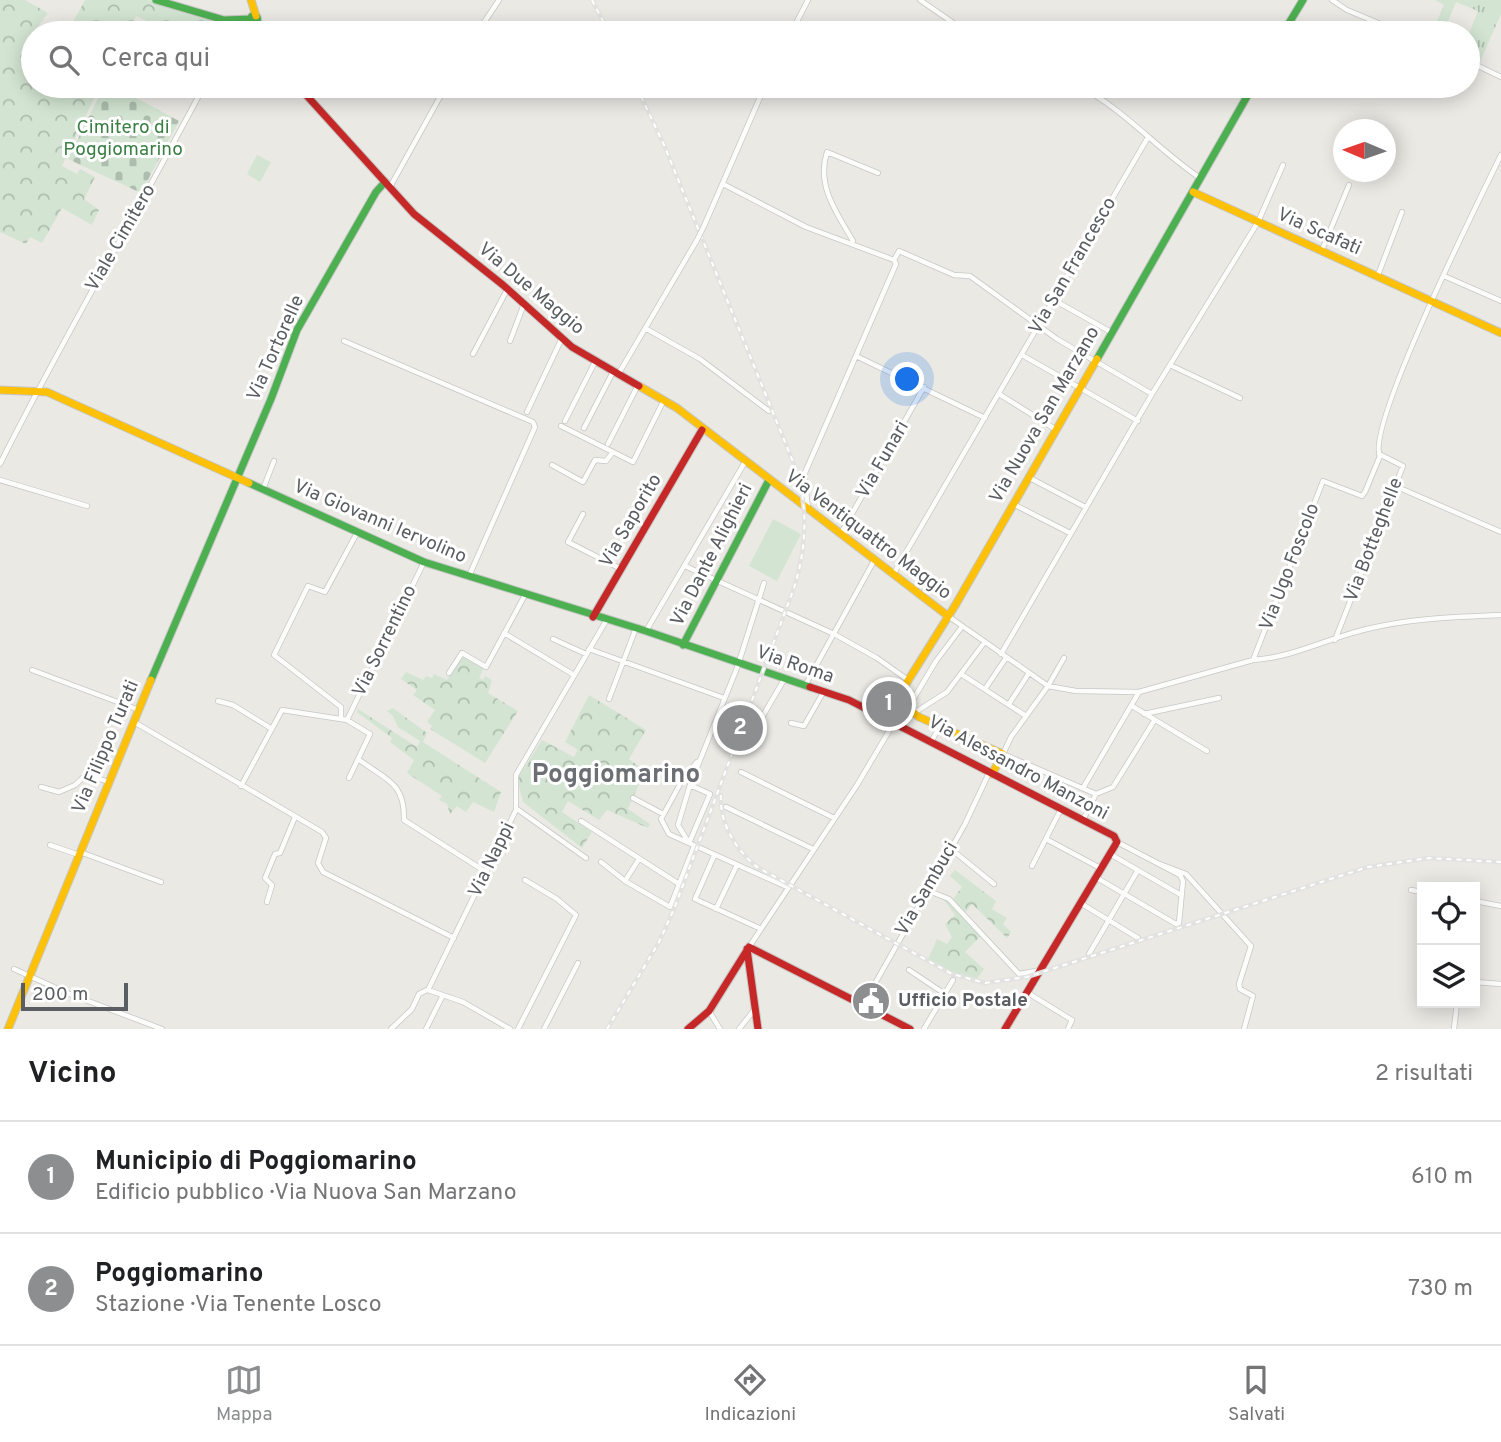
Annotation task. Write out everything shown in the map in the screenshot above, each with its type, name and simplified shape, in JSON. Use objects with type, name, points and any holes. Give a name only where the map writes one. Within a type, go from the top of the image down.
[{"type":"main road","points":[[156,0],[224,20],[254,18]]},
{"type":"main road","points":[[251,0],[256,21]]},
{"type":"main road","points":[[1290,21],[1303,0]]},
{"type":"main road","name":"Via Due Maggio","points":[[309,98],[387,185],[434,232],[508,288],[562,338],[664,400],[769,480]]},
{"type":"main road","name":"Via Nuova San Marzano","points":[[1003,754],[940,726],[911,711],[898,700],[1246,98]]},
{"type":"main road","name":"Via Tortorelle","points":[[235,477],[271,399],[301,320],[372,199],[387,185]]},
{"type":"main road","name":"Via Scafati","points":[[1193,192],[1501,333]]},
{"type":"main road","name":"Via Giovanni Iervolino","points":[[0,390],[47,392],[424,562],[593,617]]},
{"type":"main road","name":"Via Saporito","points":[[593,617],[702,430]]},
{"type":"main road","name":"Via Filippo Turati","points":[[8,1029],[235,477]]},
{"type":"main road","name":"Via Ventiquattro Maggio","points":[[769,480],[948,616]]},
{"type":"main road","name":"Via Dante Alighieri","points":[[683,645],[769,480]]},
{"type":"main road","points":[[593,617],[606,621]]},
{"type":"main road","name":"Via Roma","points":[[606,621],[646,631],[806,684],[895,721]]},
{"type":"main road","name":"Via Alessandro Manzoni","points":[[895,721],[990,774],[1114,836],[1117,842],[1006,1029]]},
{"type":"main road","points":[[990,774],[1003,754]]},
{"type":"main road","points":[[748,950],[864,1003],[910,1029]]},
{"type":"main road","points":[[748,950],[758,1029]]},
{"type":"main road","points":[[688,1029],[709,1011],[748,950]]},
{"type":"street","points":[[485,21],[499,0]]},
{"type":"street","points":[[797,21],[808,0]]},
{"type":"street","points":[[920,0],[951,21]]},
{"type":"street","points":[[1332,0],[1347,10],[1373,21]]},
{"type":"street","points":[[1480,67],[1501,77]]},
{"type":"street","name":"Viale Cimitero","points":[[0,464],[95,281],[139,209],[198,98]]},
{"type":"street","points":[[387,185],[439,98]]},
{"type":"street","points":[[584,428],[697,240],[760,98]]},
{"type":"street","points":[[1100,98],[1110,104],[1147,139],[1200,178]]},
{"type":"street","name":"Via San Francesco","points":[[985,418],[1147,139]]},
{"type":"street","points":[[853,243],[833,206],[822,178],[827,152],[878,173]]},
{"type":"street","name":"Via Ugo Foscolo","points":[[1254,660],[1323,481],[1362,496],[1380,456],[1381,426],[1432,301],[1501,155]]},
{"type":"street","points":[[985,690],[1085,507],[1258,222],[1283,165]]},
{"type":"street","points":[[723,184],[806,227],[894,260]]},
{"type":"street","points":[[1322,250],[1349,185]]},
{"type":"street","points":[[1378,275],[1402,212]]},
{"type":"street","points":[[809,509],[804,475],[896,264],[894,260],[899,251],[954,275],[970,276],[1038,327],[1152,394]]},
{"type":"street","points":[[1444,276],[1501,301]]},
{"type":"street","points":[[473,354],[508,288]]},
{"type":"street","points":[[1054,300],[1111,332]]},
{"type":"street","points":[[510,341],[524,304]]},
{"type":"street","points":[[645,328],[700,359],[769,411]]},
{"type":"street","points":[[527,412],[562,338]]},
{"type":"street","points":[[344,341],[533,422],[535,427],[469,576]]},
{"type":"street","points":[[1022,355],[1138,421]]},
{"type":"street","points":[[856,356],[985,418],[894,573]]},
{"type":"street","points":[[596,360],[563,423],[633,462],[664,400]]},
{"type":"street","points":[[1170,365],[1240,398]]},
{"type":"street","points":[[608,444],[638,385]]},
{"type":"street","name":"Via Funari","points":[[841,533],[924,387]]},
{"type":"street","points":[[999,394],[1055,429]]},
{"type":"street","points":[[552,465],[583,482],[595,460],[606,461],[613,452]]},
{"type":"street","name":"Via Botteghelle","points":[[1335,640],[1403,466],[1378,453]]},
{"type":"street","points":[[263,489],[274,461]]},
{"type":"street","points":[[646,631],[745,462]]},
{"type":"street","points":[[1028,477],[1085,507]]},
{"type":"street","points":[[0,480],[87,506]]},
{"type":"street","points":[[1395,485],[1501,532]]},
{"type":"street","points":[[1013,504],[1070,533]]},
{"type":"street","points":[[583,514],[568,542],[621,569]]},
{"type":"street","points":[[341,718],[341,707],[274,655],[308,586],[325,592],[358,531]]},
{"type":"street","points":[[806,684],[875,559]]},
{"type":"street","name":"Via Sorrentino","points":[[348,720],[424,562]]},
{"type":"street","points":[[685,566],[834,634],[877,658],[908,680]]},
{"type":"street","points":[[691,845],[679,832],[678,818],[738,662],[764,583]]},
{"type":"street","points":[[449,673],[462,653],[486,667],[525,595]]},
{"type":"street","points":[[948,616],[961,628],[1048,686],[1076,691],[1139,692],[1254,660],[1296,654],[1367,629],[1429,618],[1501,615]]},
{"type":"street","name":"Via Nappi","points":[[391,1029],[412,1009],[419,994],[428,990],[517,809],[516,775],[554,715],[606,621]]},
{"type":"street","points":[[609,699],[636,628]]},
{"type":"street","points":[[911,711],[936,661],[961,628]]},
{"type":"street","points":[[504,633],[574,675]]},
{"type":"street","points":[[554,639],[724,698]]},
{"type":"street","points":[[911,711],[947,692],[984,643]]},
{"type":"street","points":[[1064,658],[1003,754],[1096,794]]},
{"type":"street","points":[[32,670],[139,710]]},
{"type":"street","points":[[1009,704],[1030,673]]},
{"type":"street","points":[[961,674],[1026,716]]},
{"type":"street","points":[[761,719],[785,678]]},
{"type":"street","points":[[791,723],[804,726],[824,691]]},
{"type":"street","points":[[1083,788],[1139,692]]},
{"type":"street","points":[[1144,714],[1219,698]]},
{"type":"street","points":[[218,701],[233,705],[272,729]]},
{"type":"street","points":[[1132,706],[1207,751]]},
{"type":"street","name":"Via Sorrentino","points":[[241,786],[284,709],[348,720],[370,734],[349,778]]},
{"type":"street","points":[[748,950],[759,928],[834,818],[895,721]]},
{"type":"street","points":[[1083,820],[1096,794],[1113,787],[1154,721]]},
{"type":"street","points":[[134,722],[326,836],[318,863],[323,872],[454,938]]},
{"type":"street","points":[[931,742],[940,726]]},
{"type":"street","points":[[358,759],[401,791],[405,802],[404,820],[486,872]]},
{"type":"street","points":[[701,759],[684,777],[663,814],[660,822],[664,830],[714,856],[787,887]]},
{"type":"street","points":[[741,772],[834,818]]},
{"type":"street","points":[[41,787],[59,792],[75,785],[87,774],[108,782]]},
{"type":"street","name":"Via Sambuci","points":[[864,1003],[990,774]]},
{"type":"street","points":[[601,862],[625,881],[670,907],[710,794],[690,785]]},
{"type":"street","points":[[633,798],[663,814]]},
{"type":"street","points":[[726,807],[813,849]]},
{"type":"street","points":[[517,809],[586,858]]},
{"type":"street","points":[[1031,866],[1061,809]]},
{"type":"street","points":[[267,902],[272,885],[265,878],[275,854],[280,853],[295,817]]},
{"type":"street","points":[[580,821],[679,884]]},
{"type":"street","points":[[1046,839],[1102,869]]},
{"type":"street","points":[[1097,878],[1176,924],[1179,923],[1183,881],[1180,875],[1117,842]]},
{"type":"street","points":[[50,845],[161,882]]},
{"type":"street","points":[[951,849],[994,884]]},
{"type":"street","points":[[1110,855],[1181,895]]},
{"type":"street","points":[[714,856],[695,899],[759,928]]},
{"type":"street","points":[[625,881],[639,859]]},
{"type":"street","points":[[1157,863],[1186,874],[1251,946],[1239,984],[1240,989],[1254,996],[1244,1029]]},
{"type":"street","points":[[716,909],[737,865]]},
{"type":"street","points":[[1089,954],[1138,870]]},
{"type":"street","points":[[518,1029],[576,915],[525,880]]},
{"type":"street","points":[[1410,890],[1417,891]]},
{"type":"street","points":[[934,893],[950,899],[1019,974],[1042,970]]},
{"type":"street","points":[[1480,902],[1501,906]]},
{"type":"street","points":[[1082,904],[1138,938]]},
{"type":"street","points":[[544,1029],[578,963]]},
{"type":"street","points":[[14,969],[66,993],[162,1029]]},
{"type":"street","points":[[909,970],[945,994]]},
{"type":"street","points":[[925,1029],[953,980]]},
{"type":"street","points":[[1480,982],[1501,984]]},
{"type":"street","points":[[428,990],[463,1002],[510,1029]]},
{"type":"street","points":[[1028,993],[1072,1020],[1068,1029]]},
{"type":"street","points":[[426,1029],[442,997]]},
{"type":"street","points":[[1454,1029],[1456,1008]]},
{"type":"street","points":[[739,1029],[755,1009]]},
{"type":"street","points":[[709,1011],[720,1029]]},
{"type":"green space","points":[[0,0],[25,0],[48,13],[42,21],[21,21],[21,98],[94,98],[62,166],[77,174],[80,169],[95,177],[84,199],[99,210],[92,225],[62,208],[42,243],[30,237],[26,244],[0,232]]},
{"type":"green space","points":[[85,0],[148,0],[213,21],[147,21],[136,16],[134,21],[74,21]]},
{"type":"green space","points":[[1435,0],[1501,0],[1501,14],[1480,62],[1480,21],[1474,21],[1478,11],[1456,2],[1448,21],[1437,21],[1444,5]]},
{"type":"green space","name":"Cimitero di Poggiomarino","points":[[98,98],[136,98],[179,121],[141,193],[68,159]]},
{"type":"green space","points":[[257,155],[271,162],[260,182],[247,174]]},
{"type":"green space","points":[[773,519],[801,534],[777,581],[749,566]]},
{"type":"green space","points":[[463,656],[484,667],[479,678],[483,680],[485,676],[492,680],[488,693],[518,711],[485,763],[430,729],[432,726],[427,722],[435,710],[413,695],[417,690],[401,679],[406,672],[423,680],[426,676],[432,678],[434,674],[447,680]]},
{"type":"green space","points":[[589,695],[646,730],[629,759],[645,771],[628,809],[650,824],[648,828],[607,810],[599,820],[568,801],[562,812],[592,832],[582,848],[523,802],[517,779],[542,740],[574,757],[578,750],[565,742]]},
{"type":"green space","points":[[393,708],[427,733],[423,742],[501,792],[494,812],[473,802],[466,812],[457,806],[450,814],[447,804],[439,800],[442,796],[407,773],[414,760],[390,742],[392,738],[357,712],[358,709],[417,747],[420,741],[398,727],[393,716],[387,711]]},
{"type":"green space","points":[[955,870],[996,901],[992,909],[1007,918],[1003,924],[1011,932],[1007,938],[972,904],[964,914],[982,935],[965,952],[984,969],[977,979],[951,972],[928,959],[937,939],[947,944],[952,937],[945,924],[955,915],[944,900],[947,898],[954,905],[957,903],[953,899],[962,887],[950,876]]},
{"type":"railway","points":[[592,0],[603,21]]},
{"type":"railway","points":[[607,1029],[659,942],[674,909],[794,588],[804,531],[798,474],[664,145],[642,98]]},
{"type":"railway","points":[[721,795],[723,816],[730,835],[742,853],[757,867],[952,974],[985,983],[1027,977],[1368,867],[1429,858],[1501,862]]},
{"type":"traffic: fast","points":[[156,0],[224,20],[251,19]]},
{"type":"traffic: fast","points":[[1290,21],[1303,0]]},
{"type":"traffic: fast","points":[[251,21],[251,16],[254,15],[258,19]]},
{"type":"traffic: fast","points":[[1097,359],[1246,98]]},
{"type":"traffic: fast","points":[[151,680],[271,399],[297,330],[376,192],[385,182]]},
{"type":"traffic: fast","points":[[683,645],[769,480]]},
{"type":"traffic: fast","points":[[249,483],[424,562],[646,631],[810,687]]},
{"type":"traffic: slow","points":[[251,0],[256,16]]},
{"type":"traffic: slow","points":[[1193,192],[1501,333]]},
{"type":"traffic: slow","points":[[992,774],[1003,754],[919,717],[898,700],[899,695],[956,604],[1097,359]]},
{"type":"traffic: slow","points":[[639,386],[677,408],[948,616]]},
{"type":"traffic: slow","points":[[0,390],[47,392],[249,483]]},
{"type":"traffic: slow","points":[[8,1029],[151,680]]},
{"type":"traffic: jam","points":[[309,98],[414,214],[503,285],[572,347],[639,386]]},
{"type":"traffic: jam","points":[[593,617],[702,430]]},
{"type":"traffic: jam","points":[[810,687],[849,700],[1114,836],[1117,842],[1005,1029]]},
{"type":"traffic: jam","points":[[688,1029],[709,1011],[749,947],[910,1029]]},
{"type":"traffic: jam","points":[[747,949],[758,1029]]},
{"type":"place","name":"Municipio di Poggiomarino","points":[[889,704]]},
{"type":"place","name":"Poggiomarino","points":[[740,728]]},
{"type":"place","name":"Ufficio Postale","points":[[871,1001]]},
{"type":"district","name":"Poggiomarino","points":[[616,775]]}]
